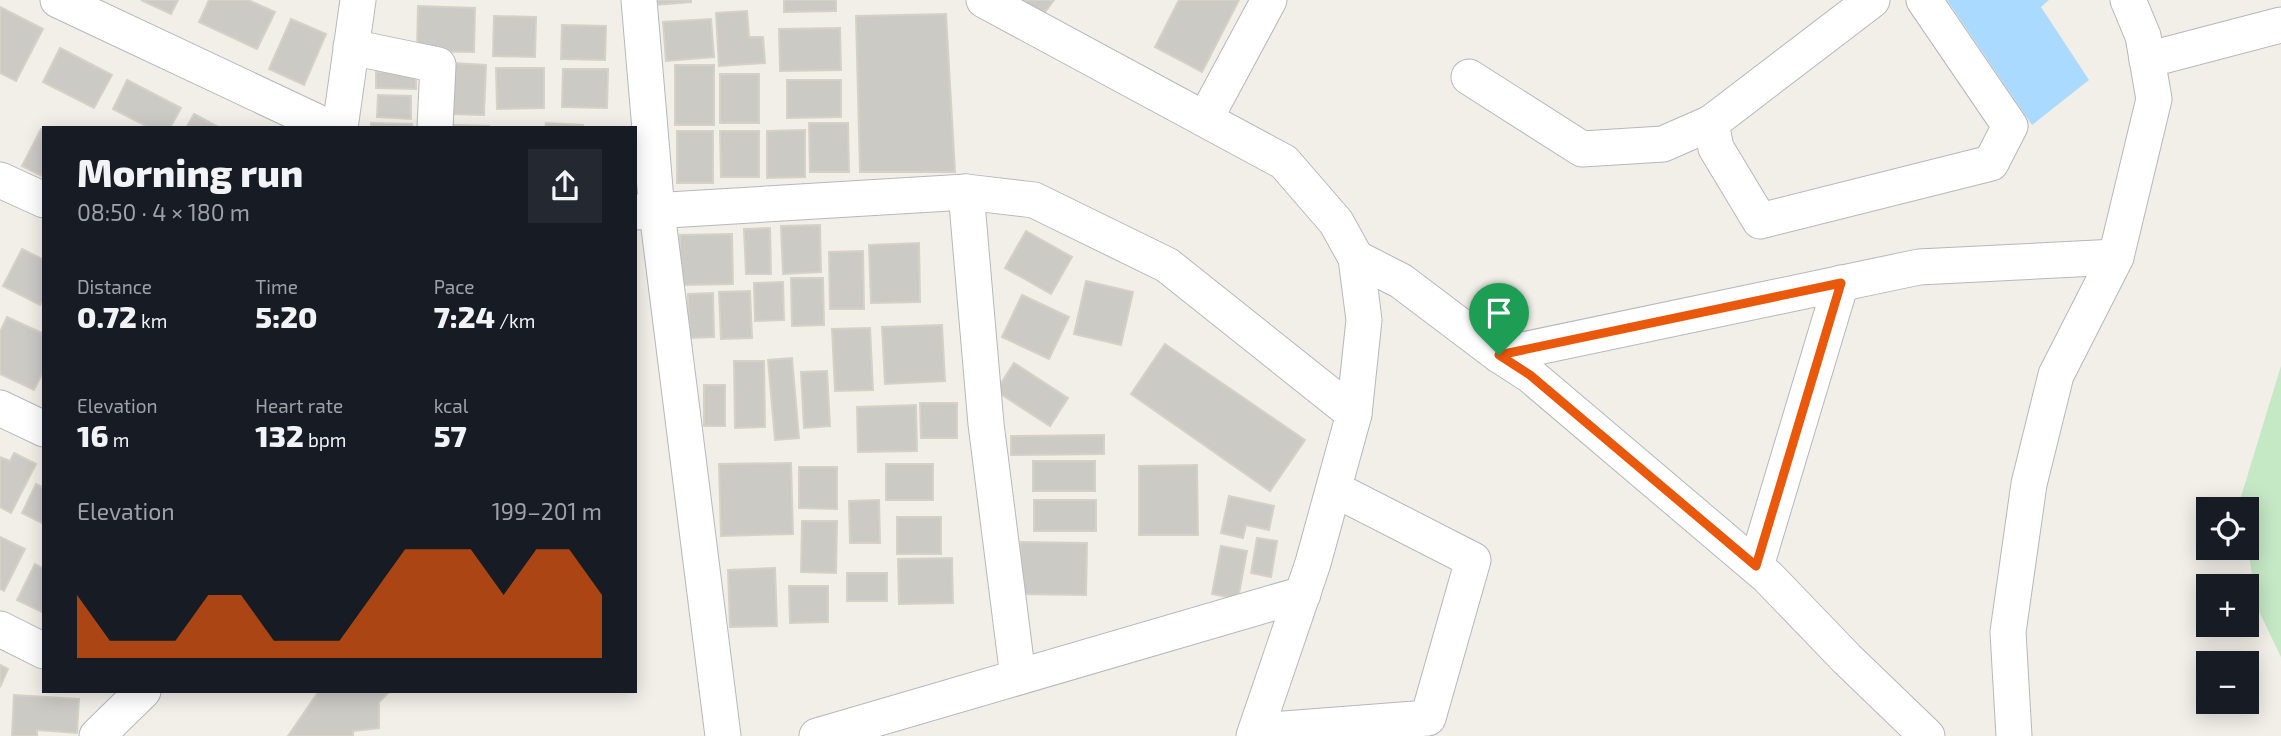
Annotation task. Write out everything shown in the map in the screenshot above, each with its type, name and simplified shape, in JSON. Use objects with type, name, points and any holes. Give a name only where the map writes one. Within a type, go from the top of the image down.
[{"type":"street","points":[[58,0],[326,126]]},
{"type":"street","points":[[340,126],[358,0]]},
{"type":"street","points":[[639,0],[646,212],[723,736]]},
{"type":"street","points":[[984,0],[1284,162],[1336,222],[1356,258],[1364,320],[1354,414],[1303,594],[1255,734],[1428,718],[1473,560],[1334,489]]},
{"type":"street","points":[[1205,119],[1269,0]]},
{"type":"street","points":[[1469,77],[1582,149],[1663,144],[1710,123],[1872,0]]},
{"type":"street","points":[[1710,123],[1716,148],[1760,221],[1991,163],[2010,126],[1924,0]]},
{"type":"street","points":[[2014,736],[2008,632],[2029,484],[2056,375],[2116,257],[2154,99],[2143,36],[2128,0]]},
{"type":"street","points":[[2147,60],[2281,25]]},
{"type":"street","points":[[351,47],[438,65],[435,126]]},
{"type":"street","points":[[0,180],[42,199]]},
{"type":"street","points":[[646,212],[966,192],[1034,200],[1167,265],[1354,414]]},
{"type":"street","points":[[966,192],[986,424],[1018,677]]},
{"type":"street","points":[[1499,355],[1919,267],[2116,257]]},
{"type":"street","points":[[1356,258],[1401,281],[1530,375],[1756,566],[1927,736]]},
{"type":"street","points":[[1756,566],[1841,283]]},
{"type":"street","points":[[0,408],[42,428]]},
{"type":"street","points":[[817,736],[1303,594]]},
{"type":"street","points":[[0,629],[42,650]]},
{"type":"street","points":[[97,736],[134,693]]},
{"type":"green space","points":[[2281,366],[2281,657],[2259,611],[2259,574],[2252,574],[2250,560],[2259,560],[2259,497],[2241,497]]},
{"type":"water","points":[[1947,0],[2049,0],[2041,7],[2089,80],[2032,125]]},
{"type":"building","points":[[141,0],[178,0],[171,14]]},
{"type":"building","points":[[209,0],[248,0],[275,12],[257,49],[199,22]]},
{"type":"building","points":[[655,0],[691,0],[691,2],[655,5]]},
{"type":"building","points":[[784,0],[836,0],[836,11],[784,12]]},
{"type":"building","points":[[1020,0],[1054,0],[1042,16]]},
{"type":"building","points":[[1179,0],[1239,0],[1202,72],[1155,47]]},
{"type":"building","points":[[418,6],[475,8],[474,52],[417,51]]},
{"type":"building","points":[[0,7],[43,29],[16,81],[0,73]]},
{"type":"building","points":[[747,11],[749,37],[763,37],[765,63],[719,66],[716,13]]},
{"type":"building","points":[[946,14],[955,172],[860,172],[856,16]]},
{"type":"building","points":[[494,16],[536,17],[535,57],[493,56]]},
{"type":"building","points":[[291,19],[326,34],[304,85],[269,69]]},
{"type":"building","points":[[711,19],[714,57],[666,61],[663,22]]},
{"type":"building","points":[[562,25],[606,26],[605,60],[561,59]]},
{"type":"building","points":[[840,28],[841,70],[780,71],[779,29]]},
{"type":"building","points":[[60,48],[112,75],[94,108],[43,82]]},
{"type":"building","points":[[453,63],[486,65],[484,115],[451,114]]},
{"type":"building","points":[[675,65],[714,65],[714,125],[675,125]]},
{"type":"building","points":[[496,68],[544,68],[544,108],[497,109]]},
{"type":"building","points":[[563,69],[608,69],[607,108],[562,107]]},
{"type":"building","points":[[376,72],[416,72],[416,89],[376,88]]},
{"type":"building","points":[[720,74],[759,74],[759,123],[720,123]]},
{"type":"building","points":[[127,80],[181,108],[171,126],[146,126],[113,109]]},
{"type":"building","points":[[787,80],[841,80],[841,117],[787,118]]},
{"type":"building","points":[[378,95],[411,96],[411,119],[377,117]]},
{"type":"building","points":[[194,114],[216,126],[187,126]]},
{"type":"building","points":[[371,123],[412,124],[412,126],[371,126]]},
{"type":"building","points":[[546,123],[583,125],[583,126],[545,126]]},
{"type":"building","points":[[809,123],[848,123],[849,172],[810,172]]},
{"type":"building","points":[[41,129],[42,129],[42,176],[22,166]]},
{"type":"building","points":[[805,130],[805,177],[767,178],[767,131]]},
{"type":"building","points":[[677,131],[713,131],[713,183],[677,183]]},
{"type":"building","points":[[720,131],[759,131],[759,177],[721,177]]},
{"type":"building","points":[[820,225],[821,272],[783,274],[781,226]]},
{"type":"building","points":[[770,228],[771,274],[746,274],[744,229]]},
{"type":"building","points":[[1026,231],[1072,257],[1051,294],[1005,268]]},
{"type":"building","points":[[732,234],[733,284],[681,285],[680,235]]},
{"type":"building","points":[[919,243],[920,302],[871,303],[869,245]]},
{"type":"building","points":[[22,249],[42,259],[40,305],[3,286]]},
{"type":"building","points":[[863,251],[864,309],[830,309],[829,252]]},
{"type":"building","points":[[791,278],[823,278],[824,325],[792,326]]},
{"type":"building","points":[[1086,281],[1133,292],[1121,345],[1074,334]]},
{"type":"building","points":[[783,282],[784,320],[755,321],[754,283]]},
{"type":"building","points":[[750,291],[752,338],[721,339],[719,292]]},
{"type":"building","points":[[713,293],[714,337],[689,338],[688,294]]},
{"type":"building","points":[[1022,295],[1069,317],[1049,359],[1002,337]]},
{"type":"building","points":[[7,317],[42,333],[42,374],[34,390],[0,374],[0,332]]},
{"type":"building","points":[[942,325],[945,381],[885,384],[882,327]]},
{"type":"building","points":[[870,328],[873,390],[835,391],[832,329]]},
{"type":"building","points":[[1165,344],[1305,440],[1270,491],[1131,394]]},
{"type":"building","points":[[792,358],[799,438],[775,440],[768,360]]},
{"type":"building","points":[[734,361],[764,361],[765,427],[735,428]]},
{"type":"building","points":[[1014,363],[1068,398],[1050,426],[996,391]]},
{"type":"building","points":[[827,371],[830,426],[804,428],[801,372]]},
{"type":"building","points":[[704,385],[725,385],[725,426],[704,426]]},
{"type":"building","points":[[920,403],[957,403],[957,438],[921,438]]},
{"type":"building","points":[[916,405],[917,451],[858,452],[857,407]]},
{"type":"building","points":[[1104,435],[1104,454],[1011,455],[1011,436]]},
{"type":"building","points":[[14,453],[36,464],[11,513],[0,507],[0,457],[10,461]]},
{"type":"building","points":[[1033,461],[1095,461],[1095,491],[1033,491]]},
{"type":"building","points":[[791,463],[793,534],[721,536],[719,464]]},
{"type":"building","points":[[886,464],[933,464],[933,500],[886,500]]},
{"type":"building","points":[[1197,465],[1198,535],[1139,535],[1139,466]]},
{"type":"building","points":[[799,467],[837,467],[837,509],[799,508]]},
{"type":"building","points":[[36,484],[42,487],[42,523],[22,513]]},
{"type":"building","points":[[1229,496],[1274,506],[1269,530],[1246,525],[1243,538],[1221,533]]},
{"type":"building","points":[[879,500],[880,543],[850,543],[849,501]]},
{"type":"building","points":[[1034,500],[1096,500],[1096,531],[1034,531]]},
{"type":"building","points":[[897,517],[941,517],[941,554],[897,554]]},
{"type":"building","points":[[802,521],[837,521],[836,573],[801,572]]},
{"type":"building","points":[[0,537],[25,549],[4,591],[0,589]]},
{"type":"building","points":[[1257,538],[1277,541],[1271,577],[1251,573]]},
{"type":"building","points":[[1021,542],[1087,543],[1086,595],[1020,594]]},
{"type":"building","points":[[1221,546],[1247,551],[1238,599],[1212,594]]},
{"type":"building","points":[[952,558],[953,603],[899,604],[898,559]]},
{"type":"building","points":[[35,564],[42,568],[42,612],[17,600]]},
{"type":"building","points":[[775,568],[777,626],[730,627],[728,570]]},
{"type":"building","points":[[847,573],[887,573],[887,601],[847,601]]},
{"type":"building","points":[[789,586],[828,586],[828,622],[790,623]]},
{"type":"building","points":[[0,665],[8,669],[0,687]]},
{"type":"building","points":[[318,693],[388,693],[379,702],[379,728],[353,731],[353,736],[288,736]]},
{"type":"building","points":[[14,695],[79,699],[77,733],[37,730],[37,736],[12,736]]},
{"type":"route","points":[[1841,283],[1756,566],[1530,375],[1499,355],[1841,283]]}]
